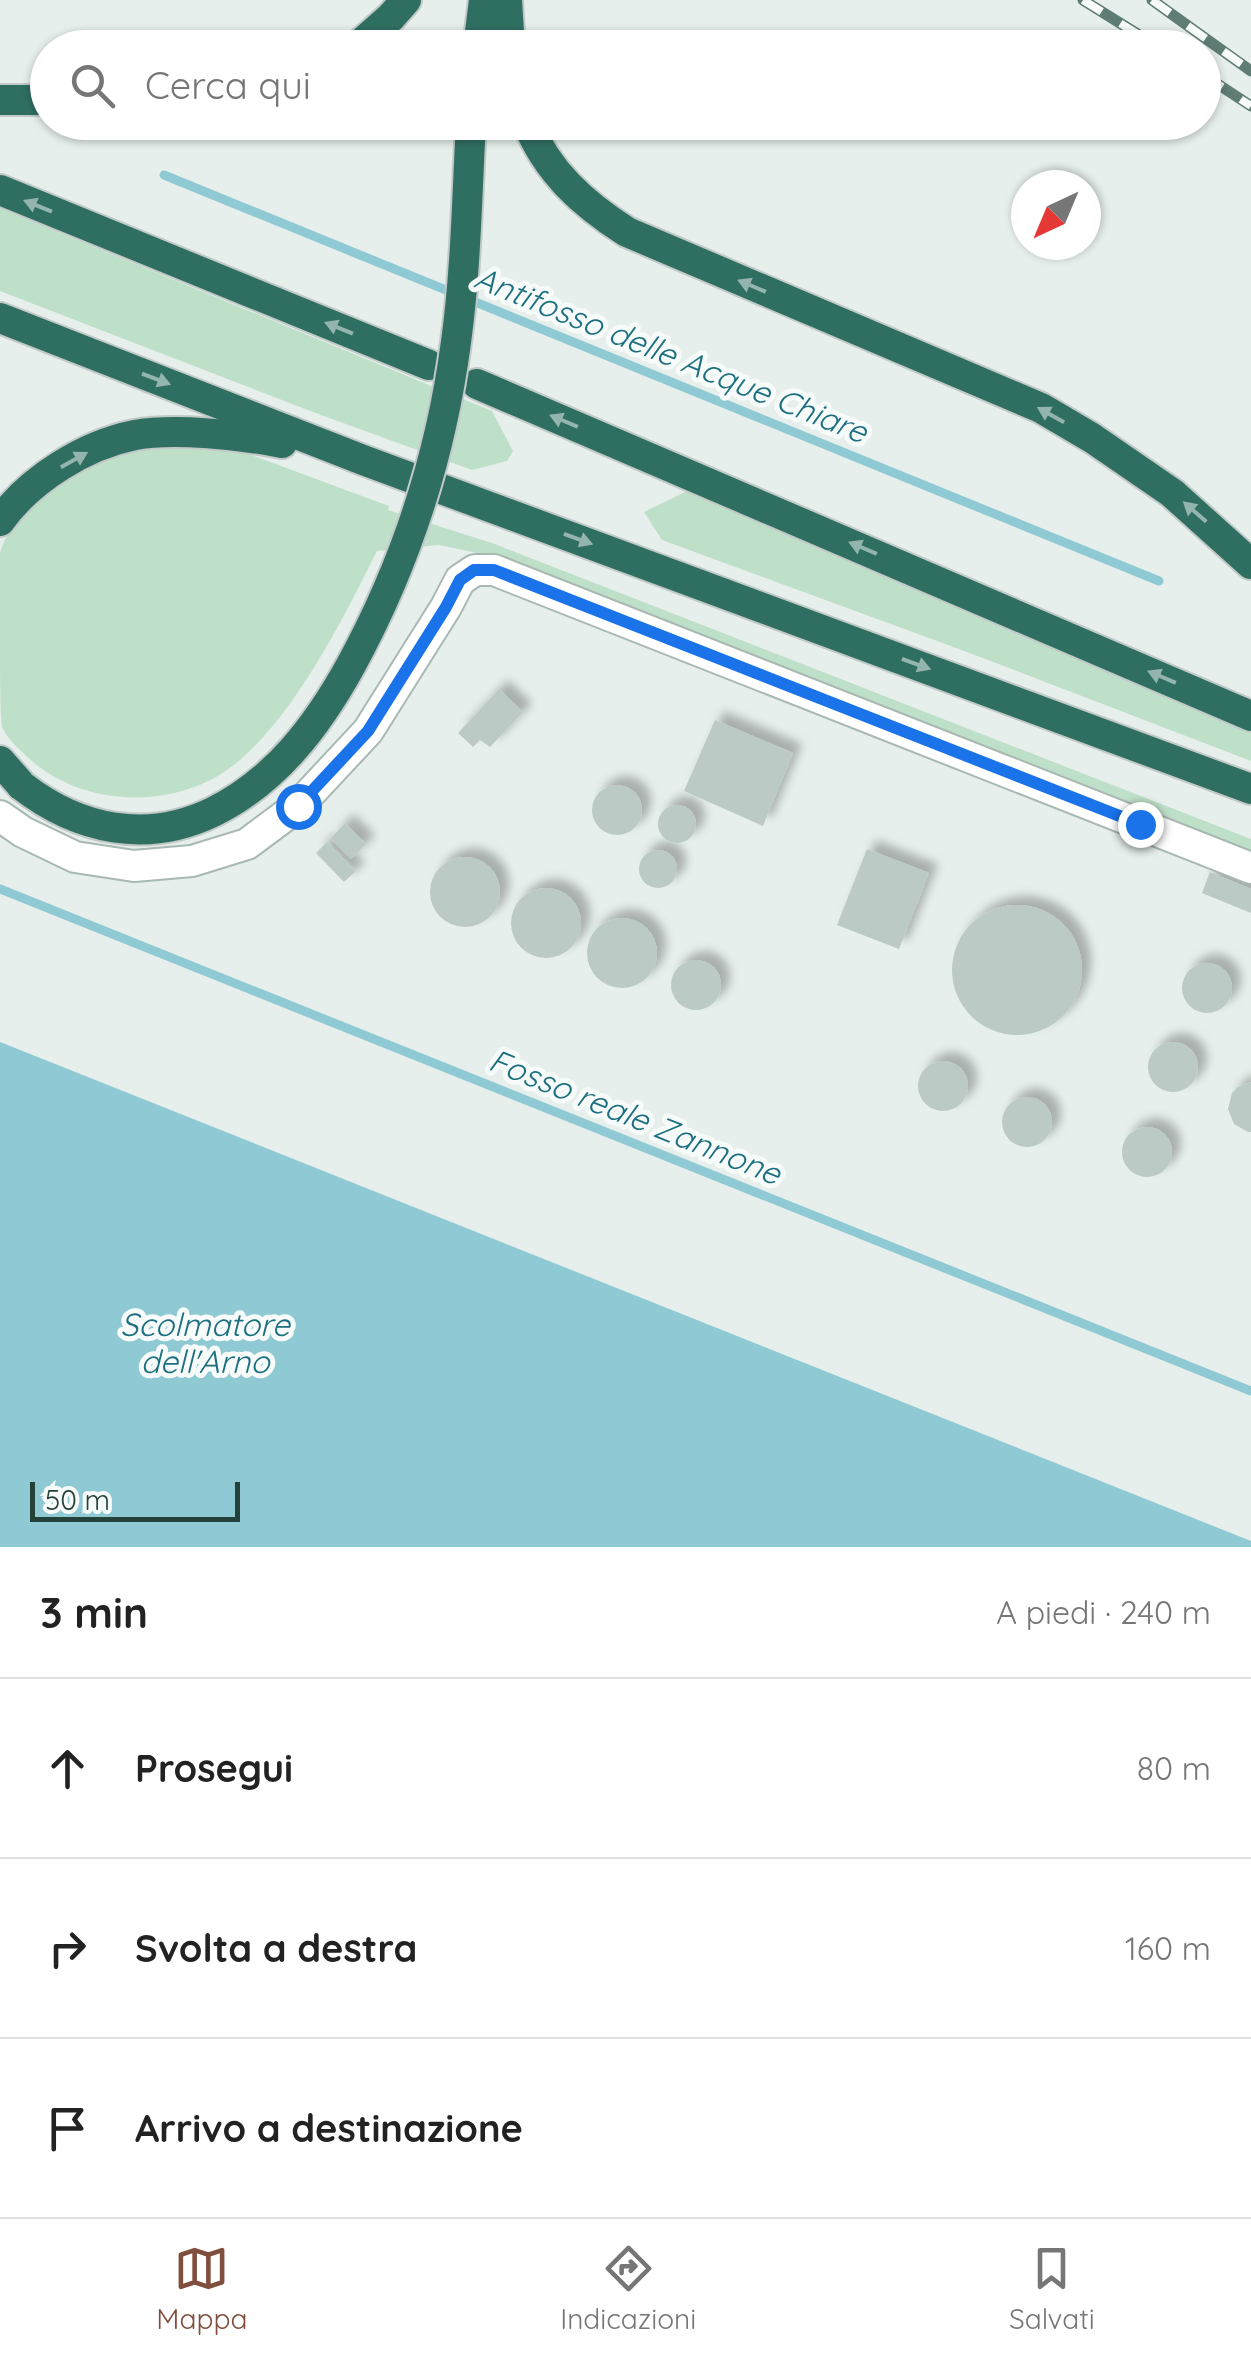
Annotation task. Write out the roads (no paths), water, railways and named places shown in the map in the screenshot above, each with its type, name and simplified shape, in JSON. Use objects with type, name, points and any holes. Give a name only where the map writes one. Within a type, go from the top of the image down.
[{"type":"highway","points":[[377,30],[406,0]]},
{"type":"highway","points":[[480,30],[484,0]]},
{"type":"highway","points":[[506,0],[508,30]]},
{"type":"highway","points":[[0,100],[30,100]]},
{"type":"highway","points":[[0,761],[22,786],[69,816],[100,826],[170,828],[202,818],[257,786],[326,708],[389,589],[431,467],[456,341],[471,140]]},
{"type":"highway","points":[[535,140],[564,183],[602,217],[627,232],[1041,408],[1172,493],[1251,564]]},
{"type":"highway","points":[[0,190],[430,365]]},
{"type":"highway","points":[[0,318],[363,460],[1251,789]]},
{"type":"highway","points":[[477,384],[1251,716]]},
{"type":"highway","points":[[0,521],[23,495],[50,474],[99,446],[135,435],[164,432],[253,437],[363,460]]},
{"type":"highway","points":[[1137,746],[1251,800]]},
{"type":"lane","points":[[0,816],[23,832],[75,857],[134,866],[192,861],[247,844],[298,806],[368,731],[460,580],[474,570],[494,570],[1251,868]]},
{"type":"water","name":"Scolmatore dell'Arno","points":[[0,1042],[1251,1541],[1251,1547],[0,1547]]},
{"type":"waterway","name":"Antifosso delle Acque Chiare","points":[[164,175],[1159,581]]},
{"type":"waterway","name":"Fosso reale Zannone","points":[[0,889],[1251,1391]]},
{"type":"railway","points":[[1083,0],[1131,30]]},
{"type":"railway","points":[[1152,0],[1194,30]]},
{"type":"railway","points":[[1221,49],[1251,71]]},
{"type":"railway","points":[[1221,86],[1251,106]]}]
